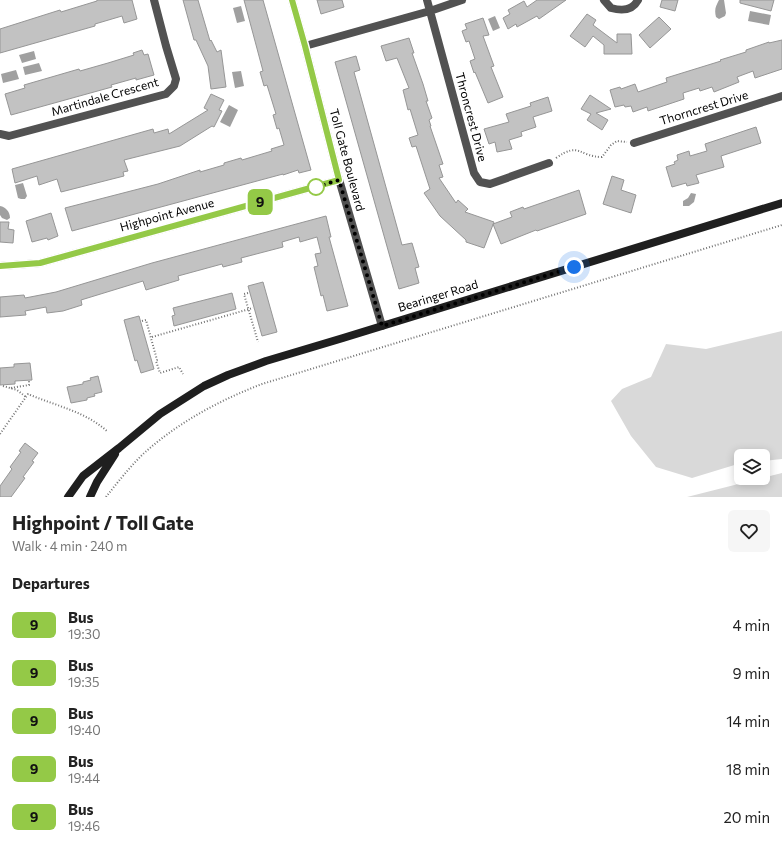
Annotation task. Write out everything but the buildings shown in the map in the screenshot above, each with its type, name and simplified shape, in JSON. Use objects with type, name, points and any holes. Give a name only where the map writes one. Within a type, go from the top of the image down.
[{"type":"street","name":"Martindale Crescent","points":[[0,134],[10,136],[166,94],[174,86],[176,79],[154,0]]},
{"type":"street","name":"Toll Gate Boulevard","points":[[292,0],[339,180],[382,326]]},
{"type":"street","name":"Throncrest Drive","points":[[427,0],[474,173],[480,182],[490,184],[549,164]]},
{"type":"street","points":[[305,46],[430,11],[462,0]]},
{"type":"street","points":[[604,0],[610,8],[622,11],[632,8],[638,0]]},
{"type":"street","name":"Thorncrest Drive","points":[[634,143],[782,96]]},
{"type":"street","name":"Highpoint Avenue","points":[[0,266],[40,263],[339,180]]},
{"type":"street","name":"Bearinger Road","points":[[68,497],[83,476],[160,414],[204,386],[228,375],[266,361],[782,203]]},
{"type":"street","name":"Bearinger Road","points":[[90,497],[97,482],[119,448]]},
{"type":"path","points":[[549,164],[568,150],[577,150],[594,157],[602,157],[611,145],[617,141],[634,143]]},
{"type":"path","points":[[106,497],[138,460],[160,441],[196,415],[241,392],[368,351],[782,225]]},
{"type":"path","points":[[248,293],[244,294],[258,342]]},
{"type":"path","points":[[146,337],[253,308]]},
{"type":"path","points":[[142,321],[146,320],[149,327],[160,373],[179,367],[183,374]]},
{"type":"path","points":[[253,326],[257,325]]},
{"type":"path","points":[[144,328],[149,327]]},
{"type":"path","points":[[255,334],[259,332]]},
{"type":"path","points":[[148,344],[153,342]]},
{"type":"path","points":[[151,353],[155,352]]},
{"type":"path","points":[[10,388],[13,386],[29,385],[29,381]]},
{"type":"path","points":[[18,382],[19,386]]},
{"type":"path","points":[[3,386],[17,390],[26,397]]},
{"type":"path","points":[[0,434],[28,394],[73,410],[93,419],[107,431]]},
{"type":"shaded area","points":[[719,0],[724,0],[726,13],[725,16],[719,19],[716,17],[715,12]]},
{"type":"shaded area","points":[[241,6],[245,21],[237,23],[233,8]]},
{"type":"shaded area","points":[[750,11],[771,15],[769,25],[748,21]]},
{"type":"shaded area","points":[[495,16],[500,28],[493,31],[488,19]]},
{"type":"shaded area","points":[[34,51],[36,59],[22,63],[19,55]]},
{"type":"shaded area","points":[[39,63],[42,71],[25,75],[23,67]]},
{"type":"shaded area","points":[[16,70],[19,79],[3,83],[1,74]]},
{"type":"shaded area","points":[[241,71],[244,86],[235,88],[232,72]]},
{"type":"shaded area","points":[[229,105],[238,110],[230,127],[220,122]]},
{"type":"shaded area","points":[[23,183],[27,196],[25,199],[21,199],[18,198],[15,185]]},
{"type":"shaded area","points":[[691,193],[696,194],[694,202],[689,206],[683,206],[683,201],[688,198]]},
{"type":"shaded area","points":[[0,206],[6,209],[10,216],[7,220],[2,218],[0,215]]},
{"type":"shaded area","points":[[782,331],[782,459],[770,460],[770,449],[734,449],[734,465],[692,478],[656,467],[631,436],[611,401],[622,389],[651,377],[666,344],[706,349]]},
{"type":"shaded area","points":[[782,473],[782,497],[687,497],[734,485],[770,485],[770,476]]},
{"type":"bus line","name":"9","points":[[0,266],[40,263],[339,180],[292,0]]},
{"type":"route","points":[[316,187],[313,188],[339,180],[382,326],[574,267]]}]
